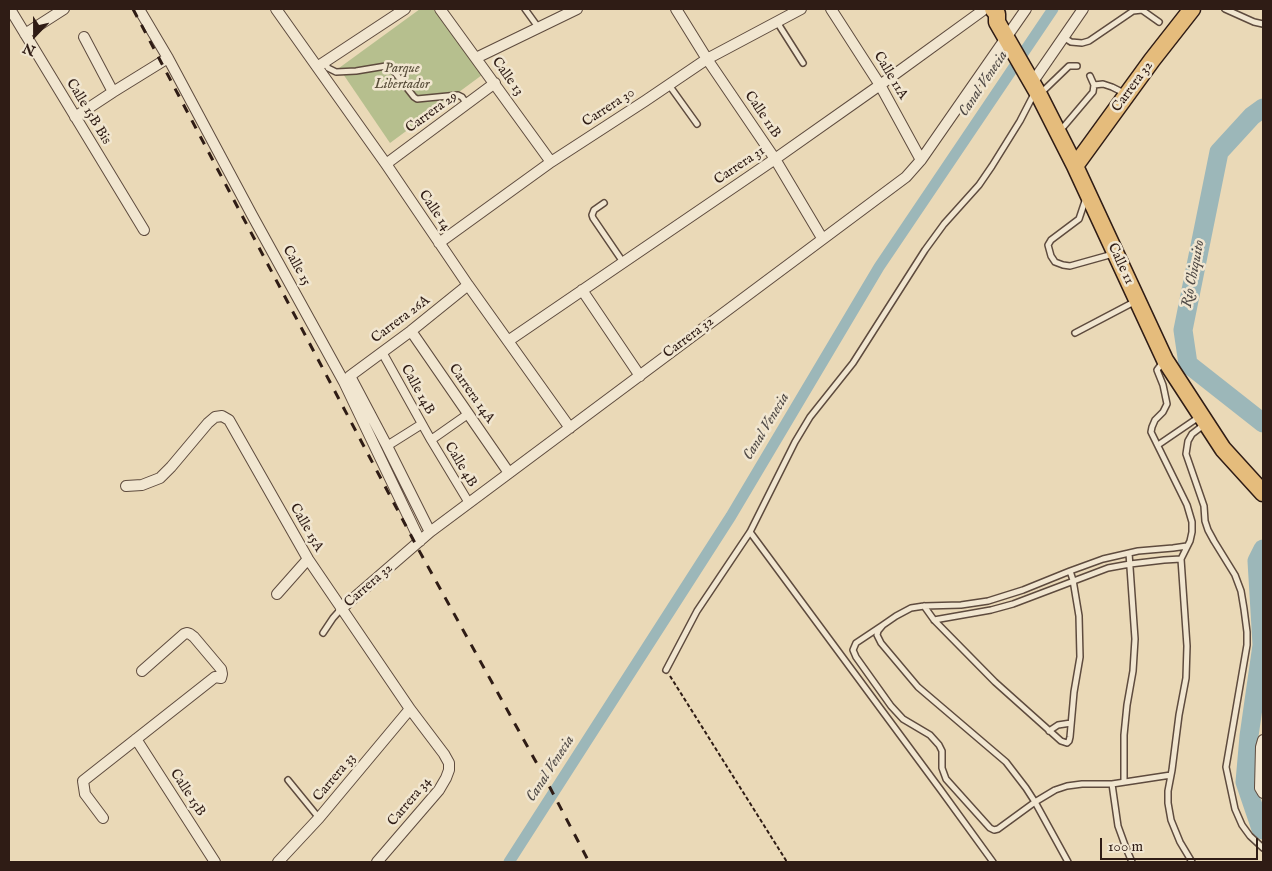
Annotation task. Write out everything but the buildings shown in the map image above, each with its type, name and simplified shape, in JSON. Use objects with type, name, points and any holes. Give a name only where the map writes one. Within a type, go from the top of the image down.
[{"type":"main road","name":"Carrera 32","points":[[1075,166],[1152,60],[1192,9]]},
{"type":"main road","name":"Calle 11","points":[[987,12],[1009,43],[1036,89],[1075,166],[1165,360],[1223,449],[1263,492]]},
{"type":"street","name":"Calle 15B Bis","points":[[10,9],[144,230]]},
{"type":"street","points":[[25,34],[64,9]]},
{"type":"street","name":"Calle 15","points":[[139,9],[168,58],[344,382],[420,541]]},
{"type":"street","name":"Calle 14","points":[[276,9],[321,64],[468,285],[570,428]]},
{"type":"street","points":[[321,64],[405,9]]},
{"type":"street","name":"Calle 13","points":[[440,9],[551,162]]},
{"type":"street","points":[[476,58],[577,9]]},
{"type":"street","name":"Calle 11B","points":[[676,9],[775,159],[822,238]]},
{"type":"street","name":"Carrera 30","points":[[440,243],[551,162],[707,58],[802,9]]},
{"type":"street","name":"Calle 11A","points":[[831,9],[880,85],[921,160]]},
{"type":"street","points":[[1009,43],[1026,9]]},
{"type":"street","points":[[1036,89],[1063,37],[1083,9]]},
{"type":"street","name":"Carrera 31","points":[[508,341],[987,12]]},
{"type":"street","points":[[84,38],[113,92]]},
{"type":"street","name":"Carrera 32","points":[[341,610],[430,532],[906,176],[921,160],[1009,43]]},
{"type":"street","points":[[75,117],[168,58]]},
{"type":"street","name":"Carrera 29","points":[[386,164],[495,83]]},
{"type":"street","name":"Carrera 26A","points":[[387,446],[350,376],[411,331],[468,285]]},
{"type":"street","points":[[582,290],[640,376]]},
{"type":"street","name":"Carrera 14A","points":[[411,331],[509,473]]},
{"type":"street","name":"Calle 14B","points":[[382,352],[431,440]]},
{"type":"street","points":[[431,440],[468,414]]},
{"type":"street","name":"Calle 15A","points":[[126,486],[142,485],[160,478],[171,468],[208,423],[215,417],[226,417],[308,559],[410,709],[444,754]]},
{"type":"street","points":[[422,424],[387,446],[430,532]]},
{"type":"street","name":"Calle 4B","points":[[431,440],[469,503]]},
{"type":"street","points":[[277,594],[308,559]]},
{"type":"street","points":[[103,818],[85,794],[84,781],[215,677],[221,678],[221,669],[190,634],[184,634],[142,671]]},
{"type":"street","name":"Carrera 33","points":[[278,862],[319,818],[410,709]]},
{"type":"street","name":"Calle 15B","points":[[136,739],[215,862]]},
{"type":"street","points":[[1263,740],[1261,747],[1260,788],[1263,793]]},
{"type":"street","name":"Carrera 34","points":[[377,862],[439,790],[449,770],[449,763],[444,754]]},
{"type":"lane","points":[[525,9],[538,28]]},
{"type":"lane","points":[[1225,9],[1263,24]]},
{"type":"lane","points":[[1063,37],[1071,42],[1082,43],[1089,41],[1133,11],[1142,10],[1159,22]]},
{"type":"lane","points":[[776,22],[803,64]]},
{"type":"lane","points":[[321,64],[336,72],[386,66],[392,69],[417,99],[458,95],[468,104]]},
{"type":"lane","points":[[666,670],[697,611],[750,532],[795,442],[810,417],[853,363],[925,250],[944,224],[979,185],[1027,109],[1036,89],[1069,66],[1077,66]]},
{"type":"lane","points":[[1058,134],[1093,92],[1094,84],[1090,76]]},
{"type":"lane","points":[[1094,84],[1103,84],[1127,94]]},
{"type":"lane","points":[[669,85],[697,124]]},
{"type":"lane","points":[[1087,193],[1079,219],[1048,245],[1051,256],[1055,262],[1070,266],[1115,254]]},
{"type":"lane","points":[[604,203],[594,210],[592,215],[623,262]]},
{"type":"lane","points":[[1075,333],[1137,300]]},
{"type":"lane","points":[[1165,360],[1157,370],[1164,385],[1167,404],[1163,412],[1155,420],[1151,432],[1187,504],[1192,522],[1192,532],[1181,560],[1187,646],[1186,678],[1168,791],[1168,804],[1171,820],[1180,842],[1192,862]]},
{"type":"lane","points":[[1158,446],[1203,419]]},
{"type":"lane","points":[[1203,419],[1188,441],[1186,454],[1204,506],[1208,530],[1235,575],[1241,591],[1247,632],[1247,645],[1226,767],[1235,809],[1242,825],[1250,836],[1263,848]]},
{"type":"lane","points":[[750,532],[993,862]]},
{"type":"lane","points":[[1171,775],[1112,784],[1067,786],[1055,790],[1035,802],[994,830],[990,828],[946,780],[942,768],[942,751],[939,744],[930,735],[903,719],[891,706],[853,650],[856,643],[911,608],[961,605],[988,601],[1023,590],[1103,559],[1138,551],[1187,546]]},
{"type":"lane","points":[[1124,782],[1124,735],[1133,670],[1135,639],[1129,553]]},
{"type":"lane","points":[[934,620],[991,610],[1013,604],[1108,568],[1173,559],[1181,560]]},
{"type":"lane","points":[[924,606],[934,620],[995,682],[1049,731],[1061,741],[1067,743],[1070,737],[1074,692],[1080,657],[1079,616],[1070,571]]},
{"type":"lane","points":[[323,632],[341,610]]},
{"type":"lane","points":[[883,625],[877,635],[881,643],[918,687],[1006,762],[1035,802],[1068,862]]},
{"type":"lane","points":[[1049,731],[1058,725],[1071,723]]},
{"type":"lane","points":[[288,780],[319,818]]},
{"type":"lane","points":[[1112,784],[1118,826],[1132,862]]},
{"type":"path","points":[[666,670],[787,862]]},
{"type":"green space","name":"Parque Libertador","points":[[420,9],[433,9],[482,75],[390,143],[339,68]]},
{"type":"waterway","name":"Canal Venecia","points":[[509,862],[731,516],[879,267],[1053,9]]},
{"type":"waterway","name":"Río Chiquito","points":[[1263,108],[1252,116],[1219,152],[1183,330],[1188,364],[1263,423]]},
{"type":"waterway","name":"Río Chiquito","points":[[1263,549],[1257,561],[1262,645],[1249,736],[1245,782],[1261,829],[1263,830]]},
{"type":"railway","points":[[133,9],[416,545],[546,780],[589,862]]}]
